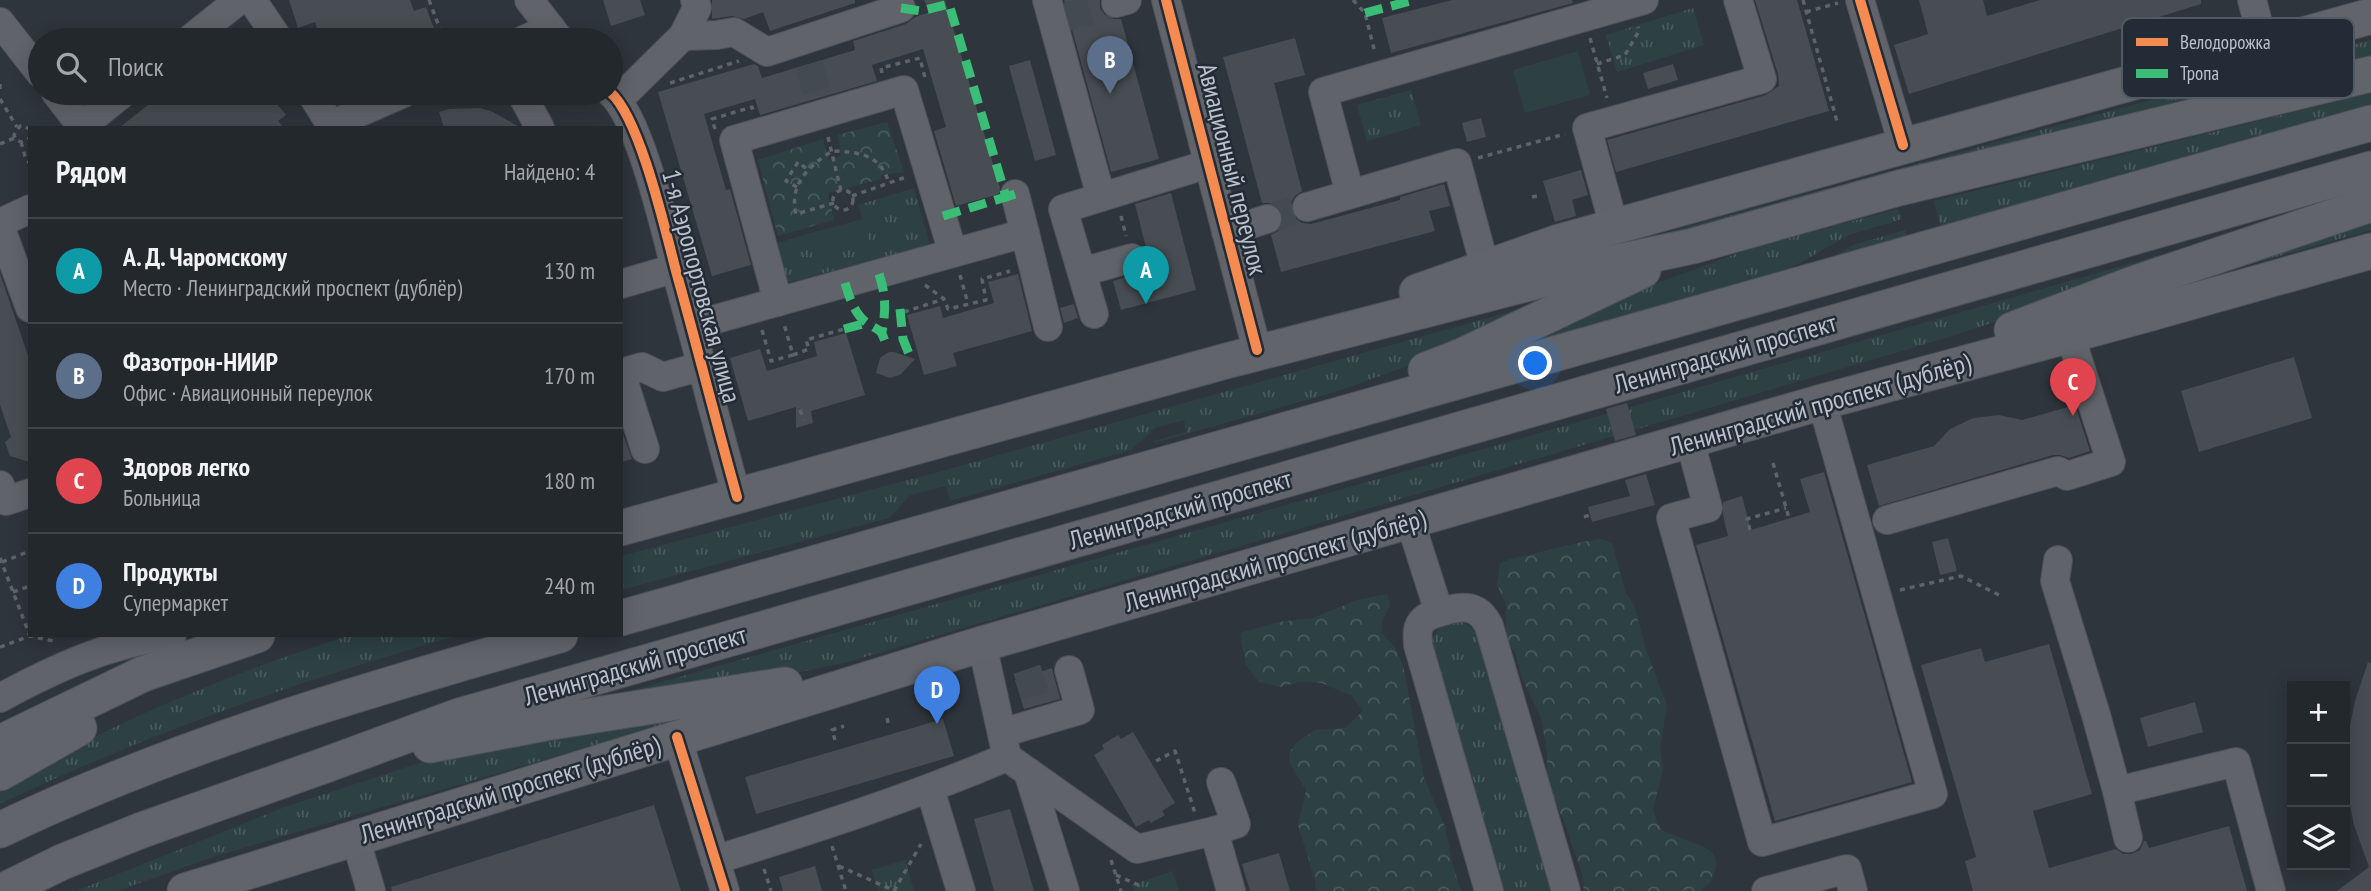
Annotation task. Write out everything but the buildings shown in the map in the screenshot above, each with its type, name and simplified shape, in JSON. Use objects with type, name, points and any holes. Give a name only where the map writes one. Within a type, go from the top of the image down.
[{"type":"main road","points":[[2354,21],[2371,16]]},
{"type":"main road","points":[[1242,355],[1559,242],[2122,84]]},
{"type":"main road","points":[[623,527],[1242,355],[1584,269],[1693,246],[1899,188],[2272,98]]},
{"type":"main road","name":"Ленинградский проспект","points":[[623,617],[2371,123]]},
{"type":"main road","name":"Ленинградский проспект","points":[[3,891],[62,862],[142,830],[459,716],[2371,169]]},
{"type":"main road","points":[[1822,402],[2133,284],[2371,204]]},
{"type":"main road","points":[[1253,439],[1462,356],[1693,246]]},
{"type":"main road","name":"Ленинградский проспект (дублёр)","points":[[185,891],[973,647],[1822,402],[2371,251]]},
{"type":"main road","points":[[0,743],[144,674],[251,637]]},
{"type":"main road","name":"Ленинградский проспект","points":[[0,830],[124,775],[261,724],[553,637]]},
{"type":"main road","points":[[320,768],[545,723],[779,686],[973,647]]},
{"type":"main road","points":[[0,773],[209,652]]},
{"type":"street","points":[[204,28],[239,0]]},
{"type":"street","points":[[252,0],[271,28]]},
{"type":"street","points":[[529,0],[550,28]]},
{"type":"street","name":"Авиационный переулок","points":[[1166,0],[1226,232],[1242,355]]},
{"type":"street","points":[[1614,226],[1600,124],[1762,79],[1738,0]]},
{"type":"street","points":[[2252,0],[2257,18]]},
{"type":"street","points":[[1350,194],[1322,92],[1640,1]]},
{"type":"street","points":[[1849,1],[1903,145]]},
{"type":"street","points":[[623,89],[682,36],[704,3]]},
{"type":"street","points":[[682,36],[734,32],[767,52],[805,52],[901,8]]},
{"type":"street","points":[[1054,13],[1108,195]]},
{"type":"street","points":[[0,22],[28,58]]},
{"type":"street","points":[[767,305],[734,140],[821,107],[904,90],[953,253]]},
{"type":"street","points":[[66,105],[82,126]]},
{"type":"street","points":[[84,126],[109,105]]},
{"type":"street","points":[[318,105],[331,125],[377,105]]},
{"type":"street","points":[[528,105],[539,126]]},
{"type":"street","name":"1-я Аэропортовская улица","points":[[620,105],[638,140],[676,268],[737,497]]},
{"type":"street","points":[[1307,207],[1457,163],[1485,267]]},
{"type":"street","points":[[1094,314],[1063,209],[1208,164]]},
{"type":"street","points":[[1015,194],[1048,327]]},
{"type":"street","points":[[28,210],[0,225],[8,261],[28,304]]},
{"type":"street","points":[[1226,232],[1267,219]]},
{"type":"street","points":[[691,326],[1025,233]]},
{"type":"street","points":[[1082,272],[1132,258]]},
{"type":"street","points":[[623,283],[676,268]]},
{"type":"street","points":[[1887,520],[2058,471],[2067,475],[2111,462],[2070,335]]},
{"type":"street","points":[[623,372],[642,367],[663,377],[702,366]]},
{"type":"street","points":[[623,379],[645,449]]},
{"type":"street","points":[[1690,441],[1708,508],[1671,518],[1762,842],[1933,794],[1822,402]]},
{"type":"street","points":[[1410,521],[1439,612]]},
{"type":"street","points":[[2058,560],[2055,581],[2096,715],[2128,838]]},
{"type":"street","points":[[1489,891],[1418,645],[1417,632],[1428,615],[1467,606],[1478,610],[1489,626],[1566,891]]},
{"type":"street","points":[[0,698],[101,650],[155,637]]},
{"type":"street","points":[[973,647],[1065,891]]},
{"type":"street","points":[[715,860],[826,826],[934,802],[1080,710],[1069,670]]},
{"type":"street","points":[[677,737],[723,890]]},
{"type":"street","points":[[1012,754],[1137,849],[1236,824],[1221,782]]},
{"type":"street","points":[[2116,791],[2236,762],[2271,891]]},
{"type":"street","points":[[934,802],[961,891]]},
{"type":"street","points":[[1208,832],[1231,891]]},
{"type":"street","points":[[355,837],[371,891]]},
{"type":"street","points":[[212,891],[282,860]]},
{"type":"street","points":[[1766,891],[1847,869],[1853,891]]},
{"type":"path","points":[[429,0],[440,28]]},
{"type":"path","points":[[1353,0],[1364,13],[1381,75]]},
{"type":"path","points":[[1803,0],[1838,125]]},
{"type":"path","points":[[1597,64],[1625,55],[1639,30],[1640,1]]},
{"type":"path","points":[[1806,12],[1849,1]]},
{"type":"path","points":[[1457,163],[1600,124],[1597,64],[1585,17]]},
{"type":"path","points":[[669,83],[767,52]]},
{"type":"path","points":[[0,84],[0,91]]},
{"type":"path","points":[[0,99],[17,127]]},
{"type":"path","points":[[821,107],[841,191]]},
{"type":"path","points":[[17,127],[28,128]]},
{"type":"path","points":[[15,137],[17,127]]},
{"type":"path","points":[[15,137],[22,142],[24,156],[28,161]]},
{"type":"path","points":[[0,144],[15,137]]},
{"type":"path","points":[[22,142],[28,139]]},
{"type":"path","points":[[834,203],[796,214],[793,201],[807,169],[832,151],[862,154],[876,161],[885,171],[889,183]]},
{"type":"path","points":[[797,187],[786,181],[798,162],[807,169]]},
{"type":"path","points":[[852,196],[928,170]]},
{"type":"path","points":[[841,191],[847,191],[852,196],[853,202],[847,209],[840,210],[834,203],[835,194],[841,191]]},
{"type":"path","points":[[1108,195],[1132,258]]},
{"type":"path","points":[[1532,197],[1542,195]]},
{"type":"path","points":[[953,253],[968,304]]},
{"type":"path","points":[[902,267],[944,299],[948,309],[986,300],[982,279],[1033,264]]},
{"type":"path","points":[[904,312],[944,299]]},
{"type":"path","points":[[767,305],[793,355]]},
{"type":"path","points":[[767,305],[771,361],[809,349],[806,340],[844,329]]},
{"type":"path","points":[[800,410],[804,420]]},
{"type":"path","points":[[1773,463],[1789,518]]},
{"type":"path","points":[[1750,530],[1747,519],[1786,508]]},
{"type":"path","points":[[1584,517],[1590,515]]},
{"type":"path","points":[[28,552],[1,561],[28,631]]},
{"type":"path","points":[[1877,596],[1961,576],[2001,596]]},
{"type":"path","points":[[13,592],[28,587]]},
{"type":"path","points":[[0,647],[28,637]]},
{"type":"path","points":[[35,637],[53,641]]},
{"type":"path","points":[[932,698],[938,696],[941,706]]},
{"type":"path","points":[[887,718],[889,727]]},
{"type":"path","points":[[835,740],[832,730],[844,726]]},
{"type":"path","points":[[1156,761],[1175,751],[1208,832]]},
{"type":"path","points":[[838,865],[894,891],[934,802]]},
{"type":"path","points":[[826,826],[846,891]]},
{"type":"path","points":[[1116,875],[1143,887]]},
{"type":"green space","points":[[1693,8],[1704,45],[1617,72],[1606,35]]},
{"type":"green space","points":[[2371,40],[2371,60],[2354,64],[2354,45]]},
{"type":"green space","points":[[1578,51],[1590,95],[1525,113],[1513,70]]},
{"type":"green space","points":[[1411,90],[1421,125],[1367,141],[1357,105]]},
{"type":"green space","points":[[2371,93],[2371,109],[1942,231],[1934,201]]},
{"type":"green space","points":[[2158,98],[2220,98],[1573,261],[1572,258]]},
{"type":"green space","points":[[887,122],[904,172],[881,175],[881,179],[828,193],[834,220],[778,236],[758,160],[823,139],[828,160],[841,156],[838,135]]},
{"type":"green space","points":[[914,188],[930,245],[786,283],[775,244],[807,234],[814,256],[863,219],[858,205]]},
{"type":"green space","points":[[2331,206],[2333,210],[1949,337],[848,662],[777,677],[612,696],[1533,435]]},
{"type":"green space","points":[[1898,209],[1902,219],[1849,235],[1773,278],[1504,356],[1626,295],[1752,248]]},
{"type":"green space","points":[[2371,215],[2371,230],[2142,295]]},
{"type":"green space","points":[[863,219],[868,241],[813,256],[807,234]]},
{"type":"green space","points":[[1905,230],[1908,239],[1829,259],[1853,245]]},
{"type":"green space","points":[[1573,294],[1441,354],[1335,392],[1154,443],[1187,432],[1184,420],[1155,428],[1131,450],[950,501],[946,486],[910,495],[889,518],[623,589],[623,555],[942,471]]},
{"type":"green space","points":[[1601,539],[1612,543],[1626,594],[1634,604],[1646,649],[1667,706],[1660,748],[1663,769],[1653,810],[1663,831],[1713,853],[1717,864],[1710,883],[1701,891],[1584,891],[1582,874],[1565,823],[1547,786],[1547,753],[1541,718],[1506,636],[1506,604],[1497,585],[1500,564],[1575,543]]},
{"type":"green space","points":[[1387,594],[1390,605],[1382,622],[1382,633],[1396,649],[1404,669],[1424,778],[1446,829],[1461,891],[1316,891],[1298,825],[1306,790],[1290,764],[1289,753],[1296,743],[1315,730],[1345,728],[1363,711],[1352,696],[1322,683],[1300,682],[1280,687],[1259,682],[1246,665],[1240,633],[1279,622],[1313,618],[1357,600]]},
{"type":"green space","points":[[1461,622],[1478,630],[1558,891],[1499,891],[1430,642],[1439,628]]},
{"type":"green space","points":[[345,637],[452,637],[342,670],[169,731],[0,804],[0,788],[84,742],[216,683]]},
{"type":"green space","points":[[724,707],[213,857],[117,891],[76,891],[285,807],[435,758]]},
{"type":"green space","points":[[905,860],[914,891],[878,891],[872,870]]},
{"type":"green space","points":[[1172,871],[1179,891],[1134,891],[1132,885]]},
{"type":"tunnel","points":[[1063,18],[1116,3]]},
{"type":"tunnel","points":[[809,64],[819,99]]},
{"type":"tunnel","points":[[1267,219],[1307,207]]},
{"type":"tunnel","points":[[1018,687],[1054,675]]},
{"type":"marked path","points":[[1365,13],[1414,0]]},
{"type":"marked path","points":[[901,8],[921,11],[949,4],[1006,197],[1015,194]]},
{"type":"marked path","points":[[943,216],[1006,197]]},
{"type":"marked path","points":[[879,274],[885,303],[882,332]]},
{"type":"marked path","points":[[845,283],[855,310],[862,319],[880,331],[887,347]]},
{"type":"marked path","points":[[900,309],[903,339],[909,354]]},
{"type":"marked path","points":[[844,329],[867,323]]},
{"type":"cycle path","points":[[1166,0],[1257,350]]},
{"type":"cycle path","points":[[1860,0],[1903,145]]},
{"type":"cycle path","points":[[621,105],[632,126],[658,203],[737,497]]},
{"type":"cycle path","points":[[677,737],[725,891]]},
{"type":"place","name":"Фазотрон-НИИР","points":[[1110,94]]},
{"type":"place","name":"А. Д. Чаромскому","points":[[1146,304]]},
{"type":"place","name":"Здоров легко","points":[[2073,416]]},
{"type":"place","name":"Продукты","points":[[937,724]]}]
